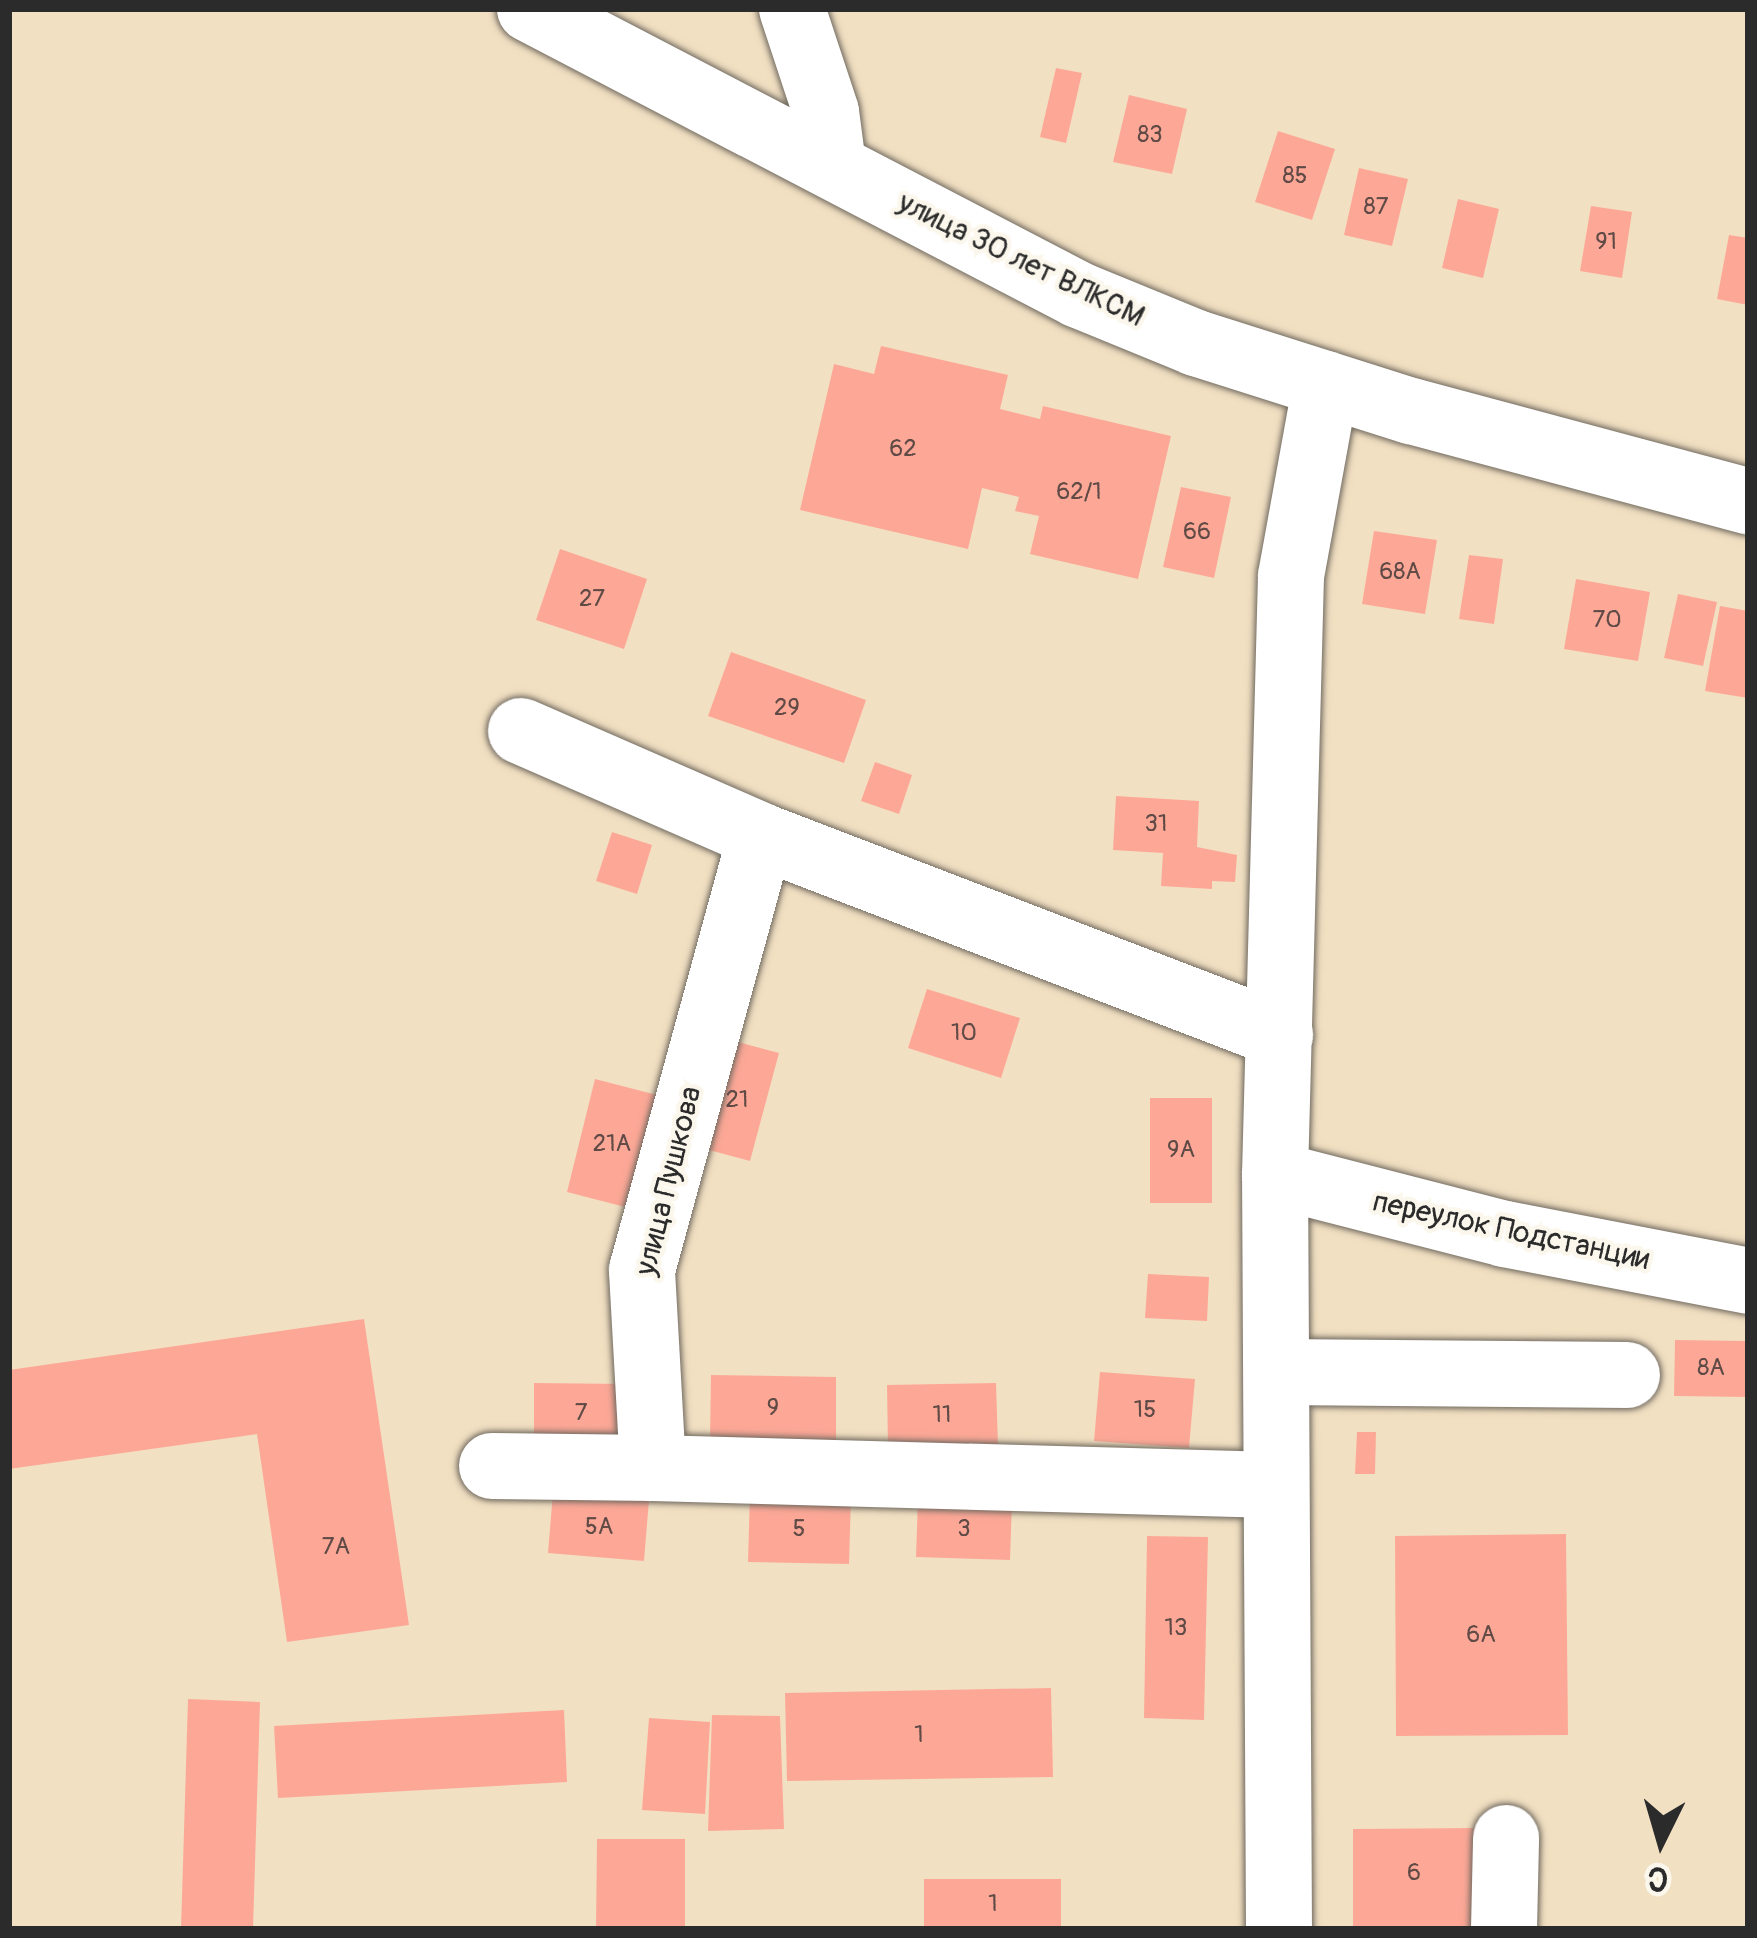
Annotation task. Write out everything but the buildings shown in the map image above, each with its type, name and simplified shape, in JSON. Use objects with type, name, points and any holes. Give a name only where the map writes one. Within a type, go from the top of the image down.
[{"type":"street","name":"улица 30 лет ВЛКСМ","points":[[530,9],[1079,295],[1196,343],[1630,473],[1748,501]]},
{"type":"street","points":[[792,9],[826,112],[833,165]]},
{"type":"street","points":[[1279,1929],[1274,1484],[1280,1372],[1275,1175],[1291,576],[1326,384]]},
{"type":"street","points":[[521,731],[761,836],[1280,1035]]},
{"type":"street","name":"улица Пушкова","points":[[653,1468],[641,1270],[761,836]]},
{"type":"street","name":"переулок Подстанции","points":[[1275,1175],[1505,1234],[1748,1281]]},
{"type":"street","points":[[1280,1372],[1627,1375]]},
{"type":"street","points":[[492,1466],[1274,1484]]},
{"type":"street","points":[[1504,1929],[1506,1838]]}]
